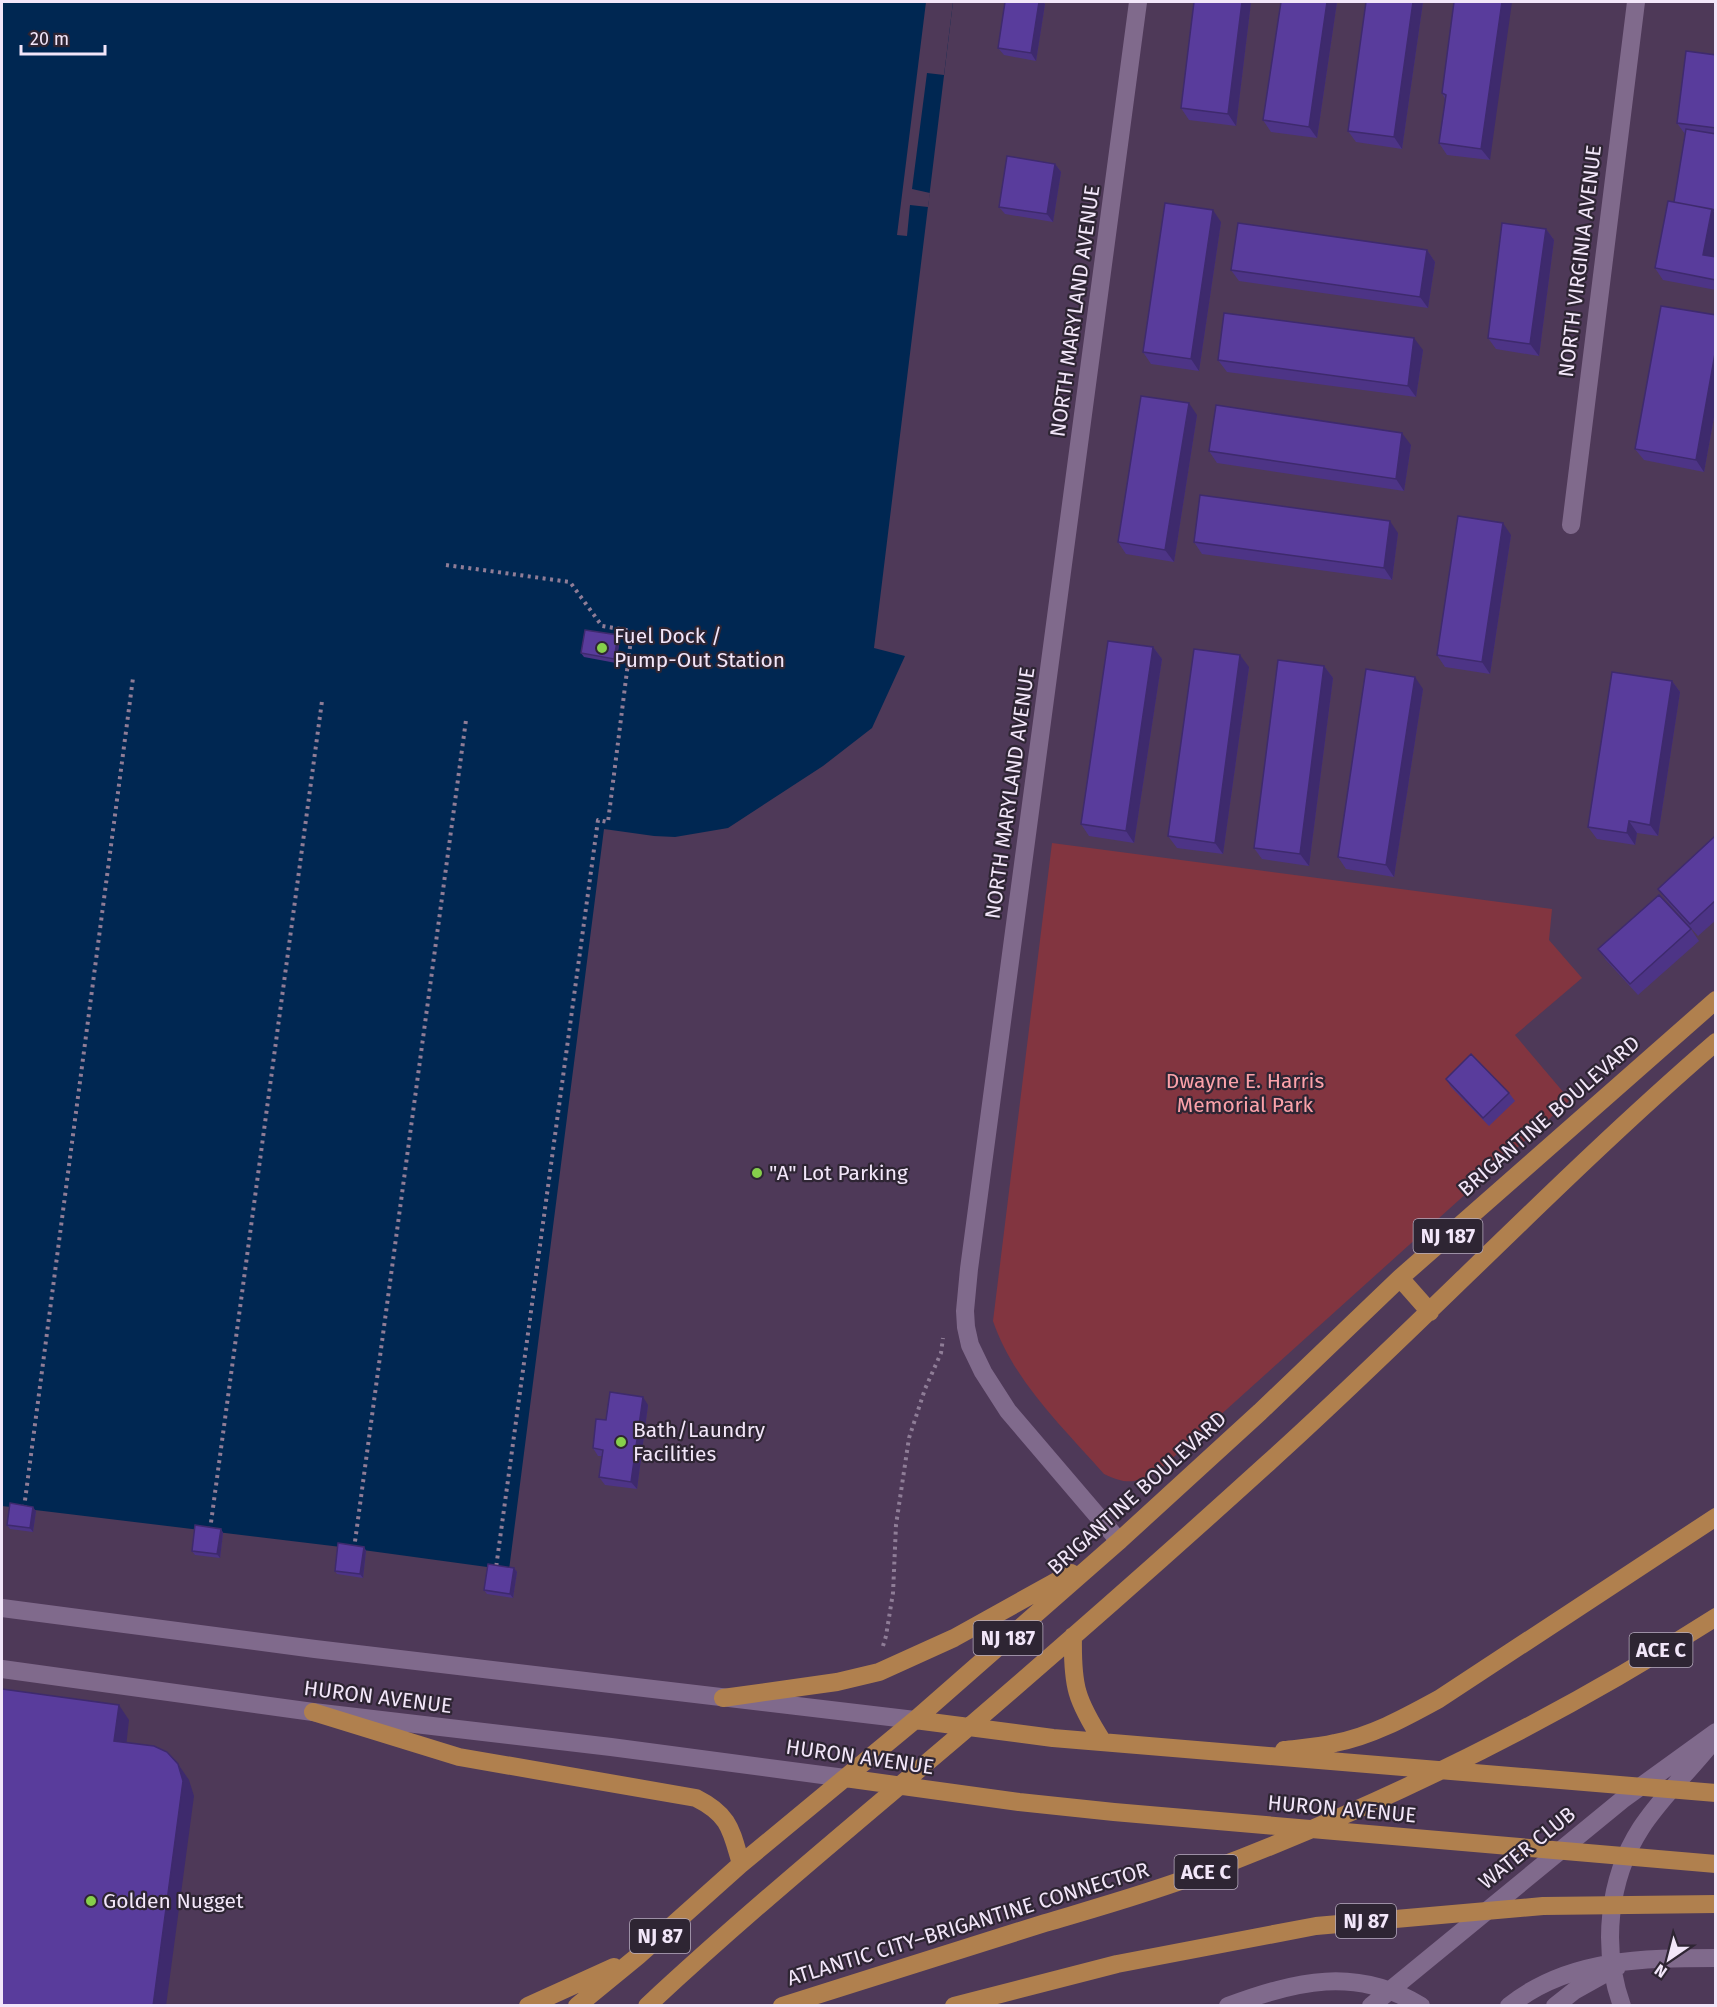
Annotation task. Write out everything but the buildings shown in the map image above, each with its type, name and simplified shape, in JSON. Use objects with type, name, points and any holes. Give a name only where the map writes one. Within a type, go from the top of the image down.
[{"type":"main road","name":"BRIGANTINE BOULEVARD","points":[[577,2006],[638,1956],[741,1864],[915,1720],[1119,1541],[1260,1412],[1400,1278],[1716,1000]]},
{"type":"main road","name":"NJ 187","points":[[647,2006],[1270,1462],[1430,1312],[1586,1159],[1716,1042]]},
{"type":"main road","points":[[1400,1278],[1430,1312]]},
{"type":"main road","points":[[1256,1754],[1336,1743],[1364,1735],[1406,1717],[1439,1699],[1716,1517]]},
{"type":"main road","points":[[723,1698],[837,1682],[879,1672],[903,1663],[954,1638],[1101,1556]]},
{"type":"main road","name":"ATLANTIC CITY–BRIGANTINE CONNECTOR","points":[[782,2006],[1204,1872],[1325,1824],[1453,1766],[1607,1683],[1716,1617]]},
{"type":"main road","points":[[1073,1636],[1073,1672],[1079,1700],[1103,1742]]},
{"type":"main road","points":[[313,1712],[459,1757],[696,1798],[709,1804],[728,1823],[741,1864]]},
{"type":"main road","name":"HURON AVENUE","points":[[915,1720],[1053,1738],[1256,1754],[1320,1762],[1716,1793]]},
{"type":"main road","name":"HURON AVENUE","points":[[845,1778],[1019,1802],[1114,1812],[1713,1864]]},
{"type":"main road","name":"NJ 87","points":[[954,2006],[1117,1964],[1316,1926],[1543,1906],[1716,1904]]},
{"type":"main road","points":[[528,2006],[638,1956]]},
{"type":"street","name":"NORTH MARYLAND AVENUE","points":[[1119,1541],[1008,1411],[992,1388],[970,1345],[965,1311],[1138,2]]},
{"type":"street","name":"NORTH VIRGINIA AVENUE","points":[[1571,525],[1635,2]]},
{"type":"street","name":"HURON AVENUE","points":[[2,1608],[315,1649],[915,1720]]},
{"type":"street","name":"HURON AVENUE","points":[[2,1669],[313,1712],[611,1747],[845,1778]]},
{"type":"street","name":"WATER CLUB","points":[[1371,2006],[1622,1800],[1716,1732]]},
{"type":"street","points":[[1623,2006],[1612,1967],[1610,1942],[1613,1900],[1622,1869],[1643,1826],[1716,1737]]},
{"type":"street","points":[[1509,2006],[1533,1989],[1572,1972],[1593,1966],[1633,1960],[1716,1958]]},
{"type":"street","points":[[1555,2006],[1590,1981],[1633,1960]]},
{"type":"street","points":[[1228,2006],[1306,1984],[1347,1981],[1382,1986],[1421,2006]]},
{"type":"path","points":[[446,565],[570,582],[602,626],[632,631],[608,822],[598,820],[496,1569]]},
{"type":"path","points":[[24,1509],[133,678]]},
{"type":"path","points":[[210,1531],[322,701]]},
{"type":"path","points":[[354,1549],[466,720]]},
{"type":"path","points":[[877,1653],[883,1646],[888,1624],[895,1571],[896,1525],[909,1438],[921,1398],[941,1353]]},
{"type":"green space","name":"Dwayne E. Harris Memorial Park","points":[[1052,843],[1552,909],[1549,940],[1582,978],[1515,1035],[1570,1100],[1157,1472],[1131,1481],[1119,1480],[1104,1474],[1056,1421],[1013,1364],[993,1321]]},
{"type":"water","points":[[2,2],[953,2],[874,648],[905,656],[872,728],[823,766],[728,828],[675,837],[604,829],[509,1570],[2,1506]]},
{"type":"pier","points":[[926,2],[953,2],[944,75],[927,73],[912,189],[930,193],[928,207],[910,205],[907,236],[897,235]]},
{"type":"place","name":"Fuel Dock / Pump-Out Station","points":[[602,648]]},
{"type":"place","name":"\"A\" Lot Parking","points":[[757,1173]]},
{"type":"place","name":"Bath/Laundry Facilities","points":[[621,1442]]},
{"type":"place","name":"Golden Nugget","points":[[91,1901]]}]
